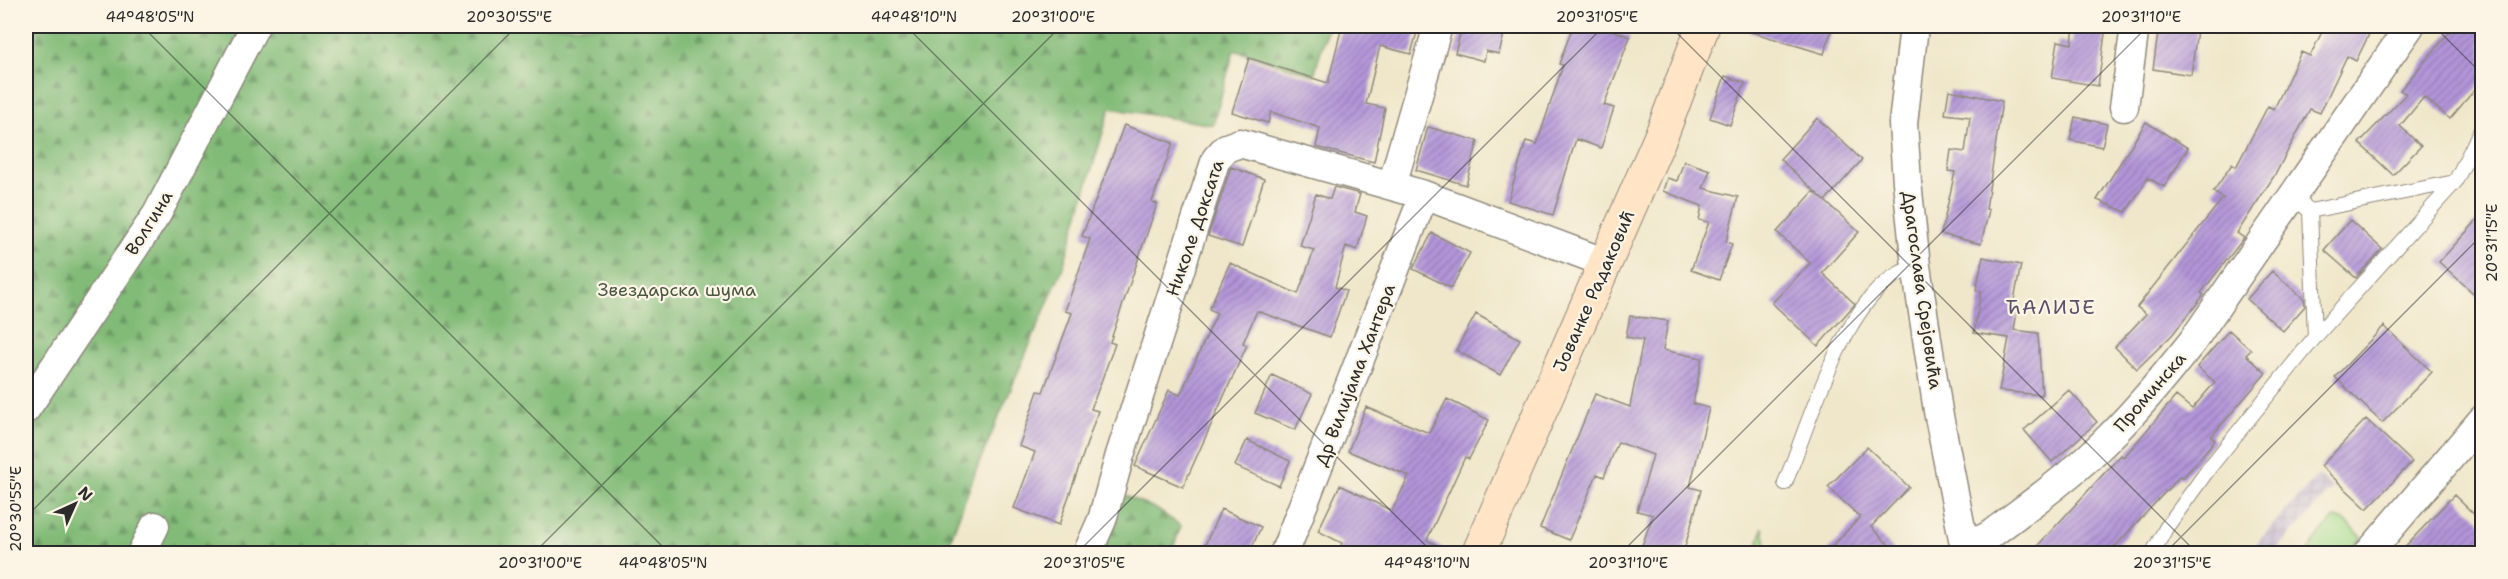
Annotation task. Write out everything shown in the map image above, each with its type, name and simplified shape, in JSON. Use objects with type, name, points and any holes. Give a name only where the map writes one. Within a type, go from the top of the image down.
[{"type":"main road","name":"Јованке Радаковић","points":[[1478,554],[1664,132],[1702,26]]},
{"type":"street","name":"Волгина","points":[[26,409],[157,214],[255,26]]},
{"type":"street","points":[[1392,185],[1438,26]]},
{"type":"street","name":"Драгослава Срејовића","points":[[1914,26],[1903,124],[1916,266],[1938,411],[1965,548]]},
{"type":"street","points":[[2124,106],[2134,26]]},
{"type":"street","name":"Проминска","points":[[1965,548],[1990,535],[2054,487],[2114,433],[2192,342],[2301,203],[2410,26]]},
{"type":"street","name":"Николе Доксата","points":[[1087,554],[1102,520],[1120,455],[1216,159],[1226,148],[1240,143],[1392,185],[1606,262]]},
{"type":"street","name":"Др Вилијама Хантера","points":[[1284,554],[1424,195]]},
{"type":"street","points":[[2368,554],[2482,420]]},
{"type":"street","points":[[141,554],[155,526]]},
{"type":"lane","points":[[2152,554],[2166,528],[2210,466],[2315,337],[2455,182],[2482,128]]},
{"type":"lane","points":[[2315,337],[2301,203],[2455,182]]},
{"type":"lane","points":[[1785,483],[1840,345],[1867,302],[1883,284],[1916,266]]},
{"type":"shaded area","points":[[2318,475],[2332,488],[2274,553],[2248,553]]},
{"type":"green space","name":"Звездарска шума","points":[[26,26],[1328,26],[1314,75],[1234,50],[1213,125],[1110,108],[1063,267],[976,470],[945,554],[26,553]]},
{"type":"green space","points":[[1112,490],[1156,509],[1181,526],[1171,553],[1087,554]]},
{"type":"green space","points":[[2335,518],[2345,521],[2362,537],[2347,553],[2306,553],[2327,525]]},
{"type":"green space","points":[[1763,527],[1767,553],[1756,553]]},
{"type":"building","points":[[1342,26],[1391,26],[1417,32],[1411,54],[1380,46],[1366,104],[1385,108],[1374,162],[1316,147],[1320,128],[1271,112],[1268,123],[1232,112],[1249,58],[1328,83]]},
{"type":"building","points":[[1462,26],[1506,26],[1499,54],[1486,51],[1484,61],[1455,53]]},
{"type":"building","points":[[1573,26],[1602,26],[1630,37],[1604,105],[1614,108],[1601,148],[1576,139],[1553,215],[1508,201],[1526,141],[1537,144],[1563,65],[1559,64]]},
{"type":"building","points":[[1745,26],[1833,26],[1824,54],[1745,30]]},
{"type":"building","points":[[2074,26],[2106,26],[2098,86],[2052,78],[2058,41],[2072,44]]},
{"type":"building","points":[[2159,26],[2197,30],[2191,75],[2153,69]]},
{"type":"building","points":[[2325,26],[2373,26],[2356,61],[2347,56],[2320,113],[2310,109],[2276,173],[2237,233],[2244,238],[2201,293],[2204,295],[2172,335],[2137,369],[2115,347],[2146,314],[2137,307],[2223,198],[2213,192],[2232,164],[2236,167],[2268,106],[2274,109],[2301,52],[2310,56]]},
{"type":"building","points":[[2455,26],[2482,26],[2482,81],[2450,119],[2424,97],[2400,126],[2421,146],[2393,175],[2359,143],[2406,94],[2400,90]]},
{"type":"building","points":[[1725,76],[1745,83],[1730,125],[1710,118]]},
{"type":"building","points":[[1949,90],[2002,101],[1986,209],[1989,210],[1981,244],[1941,234],[1955,172],[1948,171],[1951,150],[1965,152],[1970,117],[1945,114]]},
{"type":"building","points":[[2075,117],[2107,124],[2102,147],[2070,140]]},
{"type":"building","points":[[1817,118],[1862,160],[1825,201],[1780,159]]},
{"type":"building","points":[[2146,122],[2188,148],[2164,187],[2148,178],[2126,212],[2097,200]]},
{"type":"building","points":[[1124,125],[1173,143],[1152,202],[1157,204],[1110,342],[1115,344],[1091,409],[1098,411],[1059,525],[1014,508],[1035,452],[1019,446],[1038,391],[1043,392],[1072,313],[1065,311],[1090,239],[1082,236]]},
{"type":"building","points":[[1428,127],[1478,141],[1466,185],[1416,170]]},
{"type":"building","points":[[1684,161],[1710,170],[1703,188],[1738,197],[1726,242],[1732,244],[1719,280],[1691,270],[1709,222],[1699,220],[1702,206],[1663,191],[1667,178],[1677,181]]},
{"type":"building","points":[[1231,167],[1264,179],[1242,247],[1208,236]]},
{"type":"building","points":[[1334,187],[1360,194],[1355,212],[1367,216],[1357,250],[1346,246],[1335,287],[1346,291],[1330,337],[1257,311],[1243,343],[1247,345],[1183,487],[1135,466],[1169,390],[1180,395],[1217,313],[1209,309],[1230,263],[1298,294],[1314,250],[1300,246],[1316,194],[1330,199]]},
{"type":"building","points":[[1814,191],[1859,232],[1822,273],[1855,304],[1818,346],[1772,303],[1810,263],[1777,232]]},
{"type":"building","points":[[2482,215],[2482,301],[2439,262]]},
{"type":"building","points":[[2350,220],[2382,249],[2356,278],[2324,250]]},
{"type":"building","points":[[1432,233],[1470,253],[1451,288],[1413,269]]},
{"type":"building","points":[[1983,257],[2021,265],[2013,305],[2018,306],[2014,330],[2038,333],[2042,395],[1999,391],[2009,338],[1974,333],[1981,291],[1976,290]]},
{"type":"building","points":[[2272,271],[2304,299],[2305,306],[2283,331],[2247,299]]},
{"type":"building","points":[[1476,314],[1520,339],[1500,375],[1456,350]]},
{"type":"building","points":[[1630,316],[1668,321],[1663,350],[1702,358],[1693,404],[1709,408],[1690,487],[1701,490],[1683,554],[1639,554],[1653,515],[1637,511],[1653,455],[1618,442],[1604,477],[1597,474],[1569,540],[1540,528],[1595,394],[1630,407],[1643,340],[1626,337]]},
{"type":"building","points":[[2384,326],[2432,372],[2382,423],[2335,377]]},
{"type":"building","points":[[2229,330],[2251,350],[2246,355],[2266,373],[2211,437],[2215,440],[2182,479],[2180,476],[2108,554],[2030,554],[2121,455],[2124,457],[2176,396],[2192,409],[2215,382],[2197,367]]},
{"type":"building","points":[[1272,375],[1312,394],[1295,430],[1255,413]]},
{"type":"building","points":[[2069,390],[2097,422],[2052,462],[2024,430]]},
{"type":"building","points":[[1447,399],[1489,420],[1469,459],[1465,457],[1427,540],[1453,554],[1337,554],[1342,543],[1318,531],[1340,485],[1392,511],[1409,476],[1348,451],[1366,407],[1429,433]]},
{"type":"building","points":[[2366,419],[2412,462],[2367,509],[2321,466]]},
{"type":"building","points":[[1247,440],[1290,461],[1279,486],[1235,466]]},
{"type":"building","points":[[1867,447],[1909,487],[1871,527],[1898,554],[1825,554],[1860,517],[1828,487]]},
{"type":"building","points":[[2454,495],[2482,522],[2482,554],[2398,554]]},
{"type":"building","points":[[1221,509],[1261,527],[1249,554],[1201,554]]},
{"type":"district","name":"ЋАЛИЈЕ","points":[[2051,307]]}]
